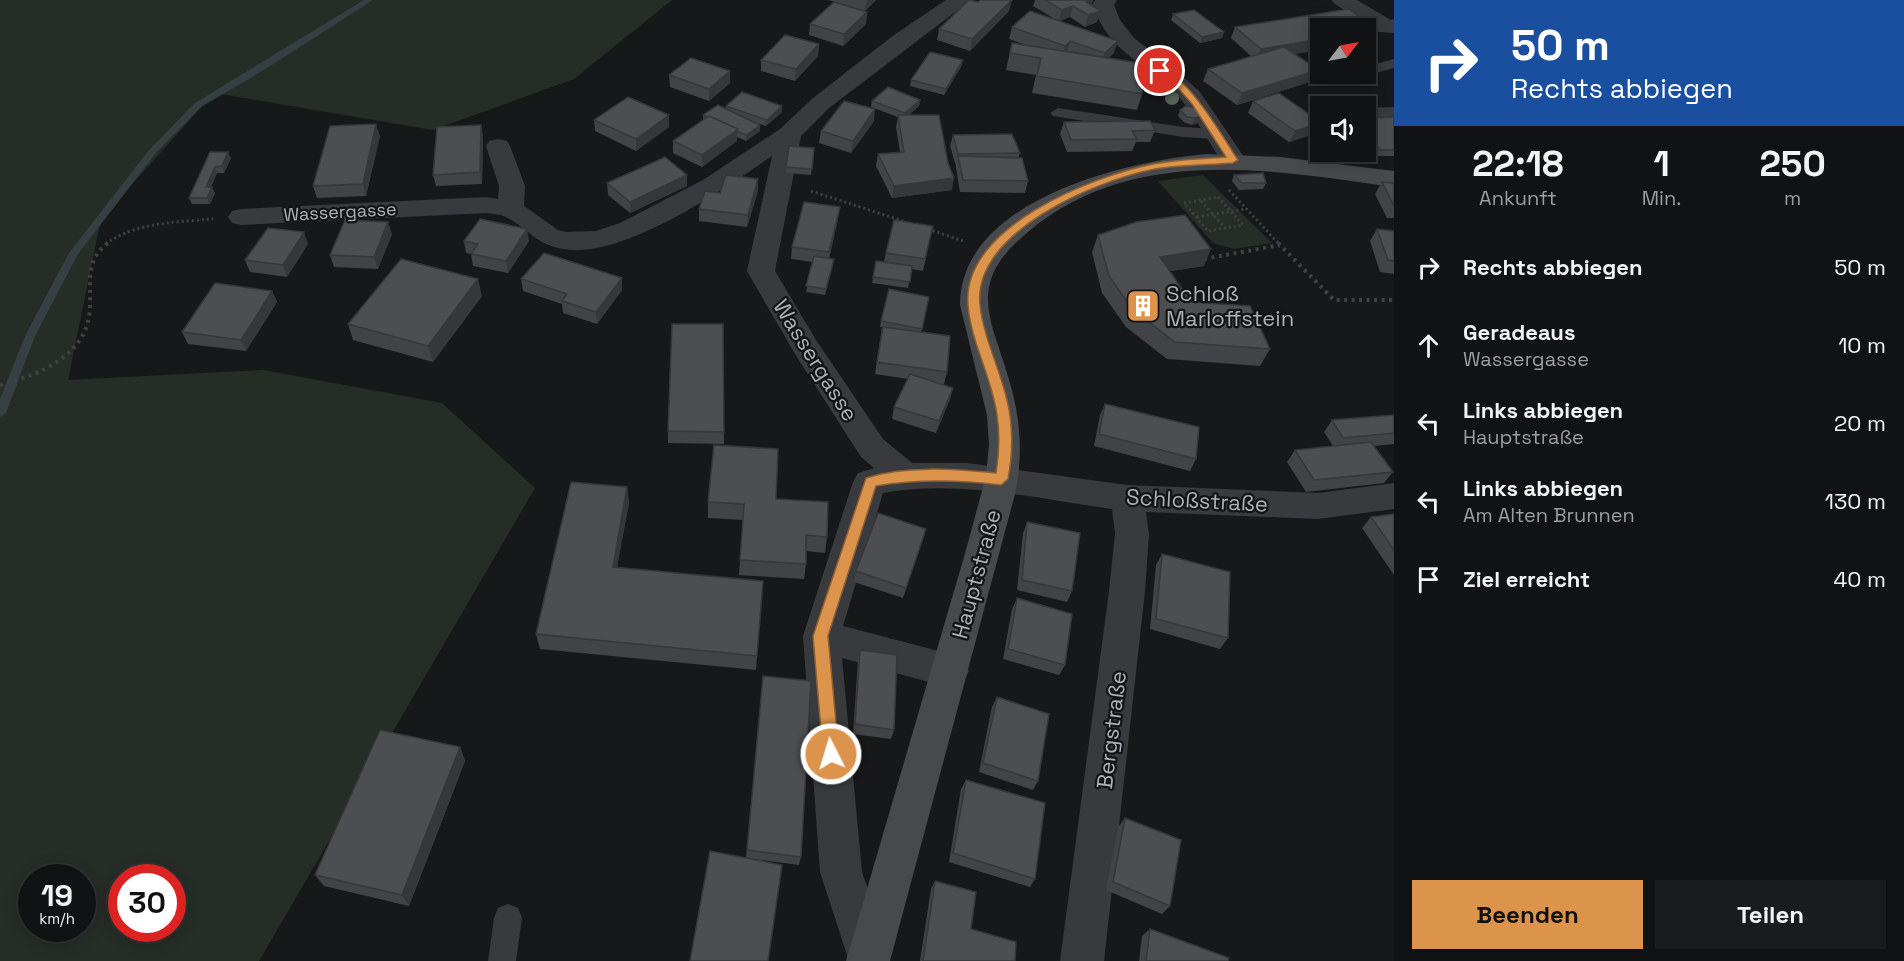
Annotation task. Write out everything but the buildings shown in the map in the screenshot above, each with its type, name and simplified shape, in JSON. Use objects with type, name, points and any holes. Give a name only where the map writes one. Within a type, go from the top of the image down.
[{"type":"main road","name":"Hauptstraße","points":[[868,958],[950,671],[1005,458],[1004,414],[979,333],[974,304],[979,273],[993,251],[1009,234],[1042,210],[1088,187],[1156,166],[1233,160],[1308,167],[1394,179]]},
{"type":"street","name":"Wassergasse","points":[[241,217],[486,205],[511,210],[540,231],[565,241],[598,239],[628,229],[712,185],[789,134],[821,103],[902,40],[960,0]]},
{"type":"street","points":[[1106,0],[1103,5],[1108,22],[1119,37],[1131,50],[1182,87],[1196,103],[1233,160]]},
{"type":"street","points":[[1342,0],[1387,27],[1394,26]]},
{"type":"street","name":"Wassergasse","points":[[789,134],[761,271],[805,347],[872,448],[905,476]]},
{"type":"street","points":[[498,146],[512,186],[511,210]]},
{"type":"street","points":[[868,958],[841,872],[821,636],[870,482],[905,476],[967,476],[1001,479]]},
{"type":"street","name":"Schloßstraße","points":[[1001,479],[1127,498],[1318,506],[1394,496]]},
{"type":"street","name":"Bergstraße","points":[[1082,961],[1127,591],[1132,534],[1127,498]]},
{"type":"street","points":[[821,636],[950,671]]},
{"type":"lane","points":[[1376,69],[1394,63]]},
{"type":"lane","points":[[1058,112],[1184,132],[1215,134]]},
{"type":"lane","points":[[1376,113],[1394,112]]},
{"type":"lane","points":[[1308,167],[1315,162]]},
{"type":"lane","points":[[502,961],[508,918]]},
{"type":"path","points":[[779,180],[914,225]]},
{"type":"path","points":[[1234,196],[1334,300],[1394,300]]},
{"type":"path","points":[[1218,197],[1243,225],[1208,231],[1184,203],[1200,200],[1218,197]]},
{"type":"path","points":[[1200,200],[1225,228]]},
{"type":"path","points":[[1196,217],[1245,209]]},
{"type":"path","points":[[0,385],[30,377],[50,368],[71,354],[84,334],[90,311],[92,261],[104,247],[133,230],[155,224],[241,217]]},
{"type":"path","points":[[925,228],[993,251]]},
{"type":"path","points":[[1204,259],[1281,245]]},
{"type":"shaded area","points":[[0,0],[672,0],[574,79],[433,130],[214,93],[101,219],[68,380],[263,370],[442,403],[535,488],[259,961],[0,961]]},
{"type":"shaded area","points":[[1203,175],[1272,243],[1234,249],[1213,243],[1158,181]]},
{"type":"waterway","points":[[0,413],[30,336],[74,253],[152,152],[198,105],[369,0]]},
{"type":"place","name":"Schloß Marloffstein","points":[[1143,306]]},
{"type":"route","points":[[831,754],[821,636],[870,482],[905,476],[967,476],[1001,479],[1006,438],[1004,414],[979,333],[974,304],[975,287],[985,261],[1009,234],[1027,219],[1078,191],[1118,176],[1156,166],[1194,161],[1233,160],[1196,103],[1182,87],[1160,71]]}]
